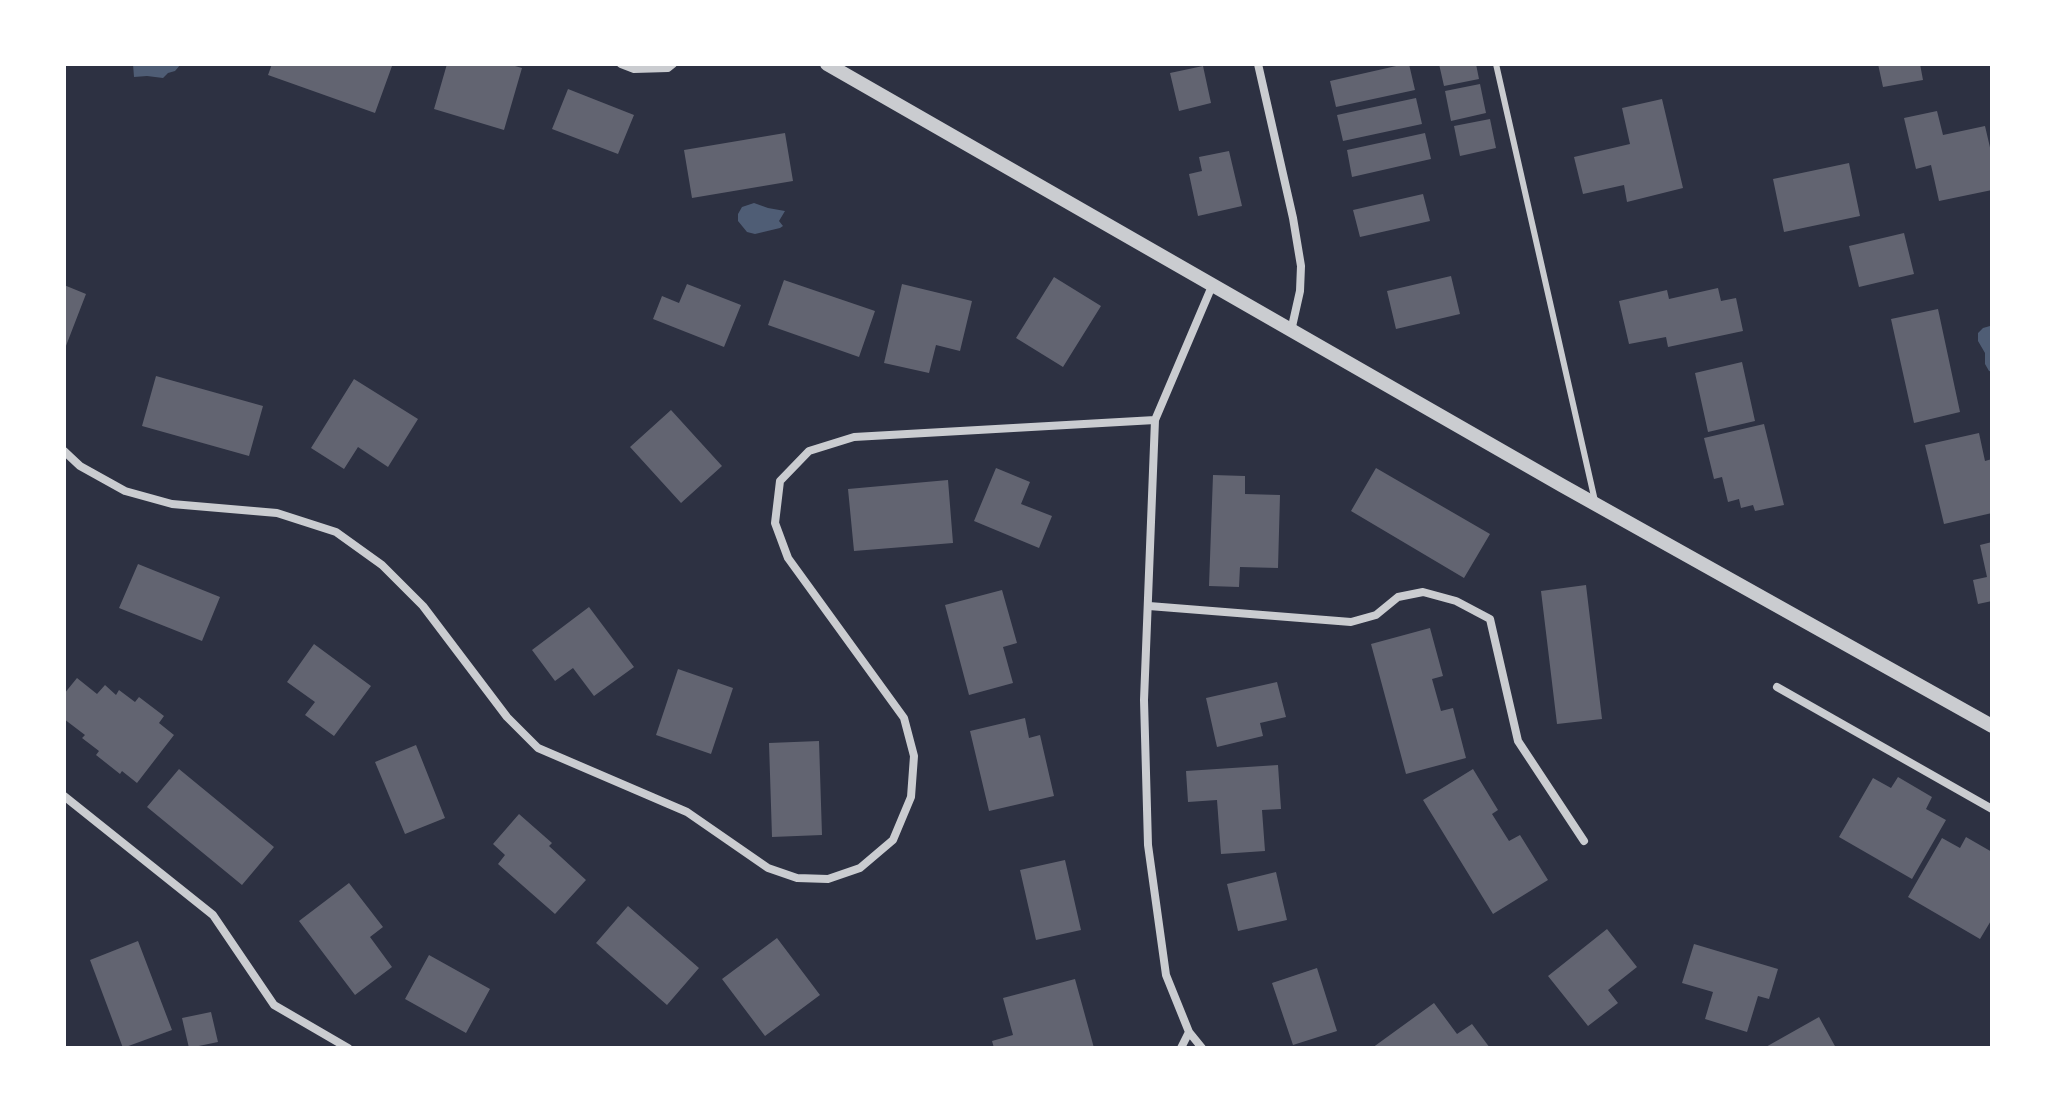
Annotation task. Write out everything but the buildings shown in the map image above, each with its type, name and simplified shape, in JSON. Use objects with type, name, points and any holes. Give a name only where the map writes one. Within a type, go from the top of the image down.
[{"type":"street","points":[[621,64],[634,69],[668,68],[673,64]]},
{"type":"street","points":[[827,64],[1596,505],[1992,726]]},
{"type":"street","points":[[1258,64],[1301,266],[1300,291],[1291,331]]},
{"type":"street","points":[[1202,1048],[1189,1032],[1166,975],[1148,845],[1144,700],[1155,420],[1212,286]]},
{"type":"street","points":[[64,451],[80,466],[125,491],[172,504],[277,513],[336,532],[382,565],[423,606],[507,717],[538,748],[687,812],[768,868],[797,878],[828,879],[860,868],[893,840],[911,797],[914,756],[904,718],[788,558],[775,523],[780,481],[809,451],[854,437],[1155,420]]},
{"type":"street","points":[[1149,606],[1351,622],[1376,615],[1398,597],[1423,592],[1456,601],[1490,619],[1518,741],[1584,841]]},
{"type":"street","points":[[1777,687],[1992,809]]},
{"type":"street","points":[[64,796],[213,915],[274,1005],[348,1048]]},
{"type":"street","points":[[1181,1048],[1189,1032]]},
{"type":"lane","points":[[1496,64],[1596,505]]},
{"type":"water","points":[[133,64],[181,64],[163,78],[134,77]]},
{"type":"water","points":[[754,203],[785,211],[779,221],[783,226],[755,234],[747,232],[738,221],[738,214],[742,207]]},
{"type":"water","points":[[1990,326],[1992,372],[1985,364],[1985,353],[1978,341],[1978,333]]}]
